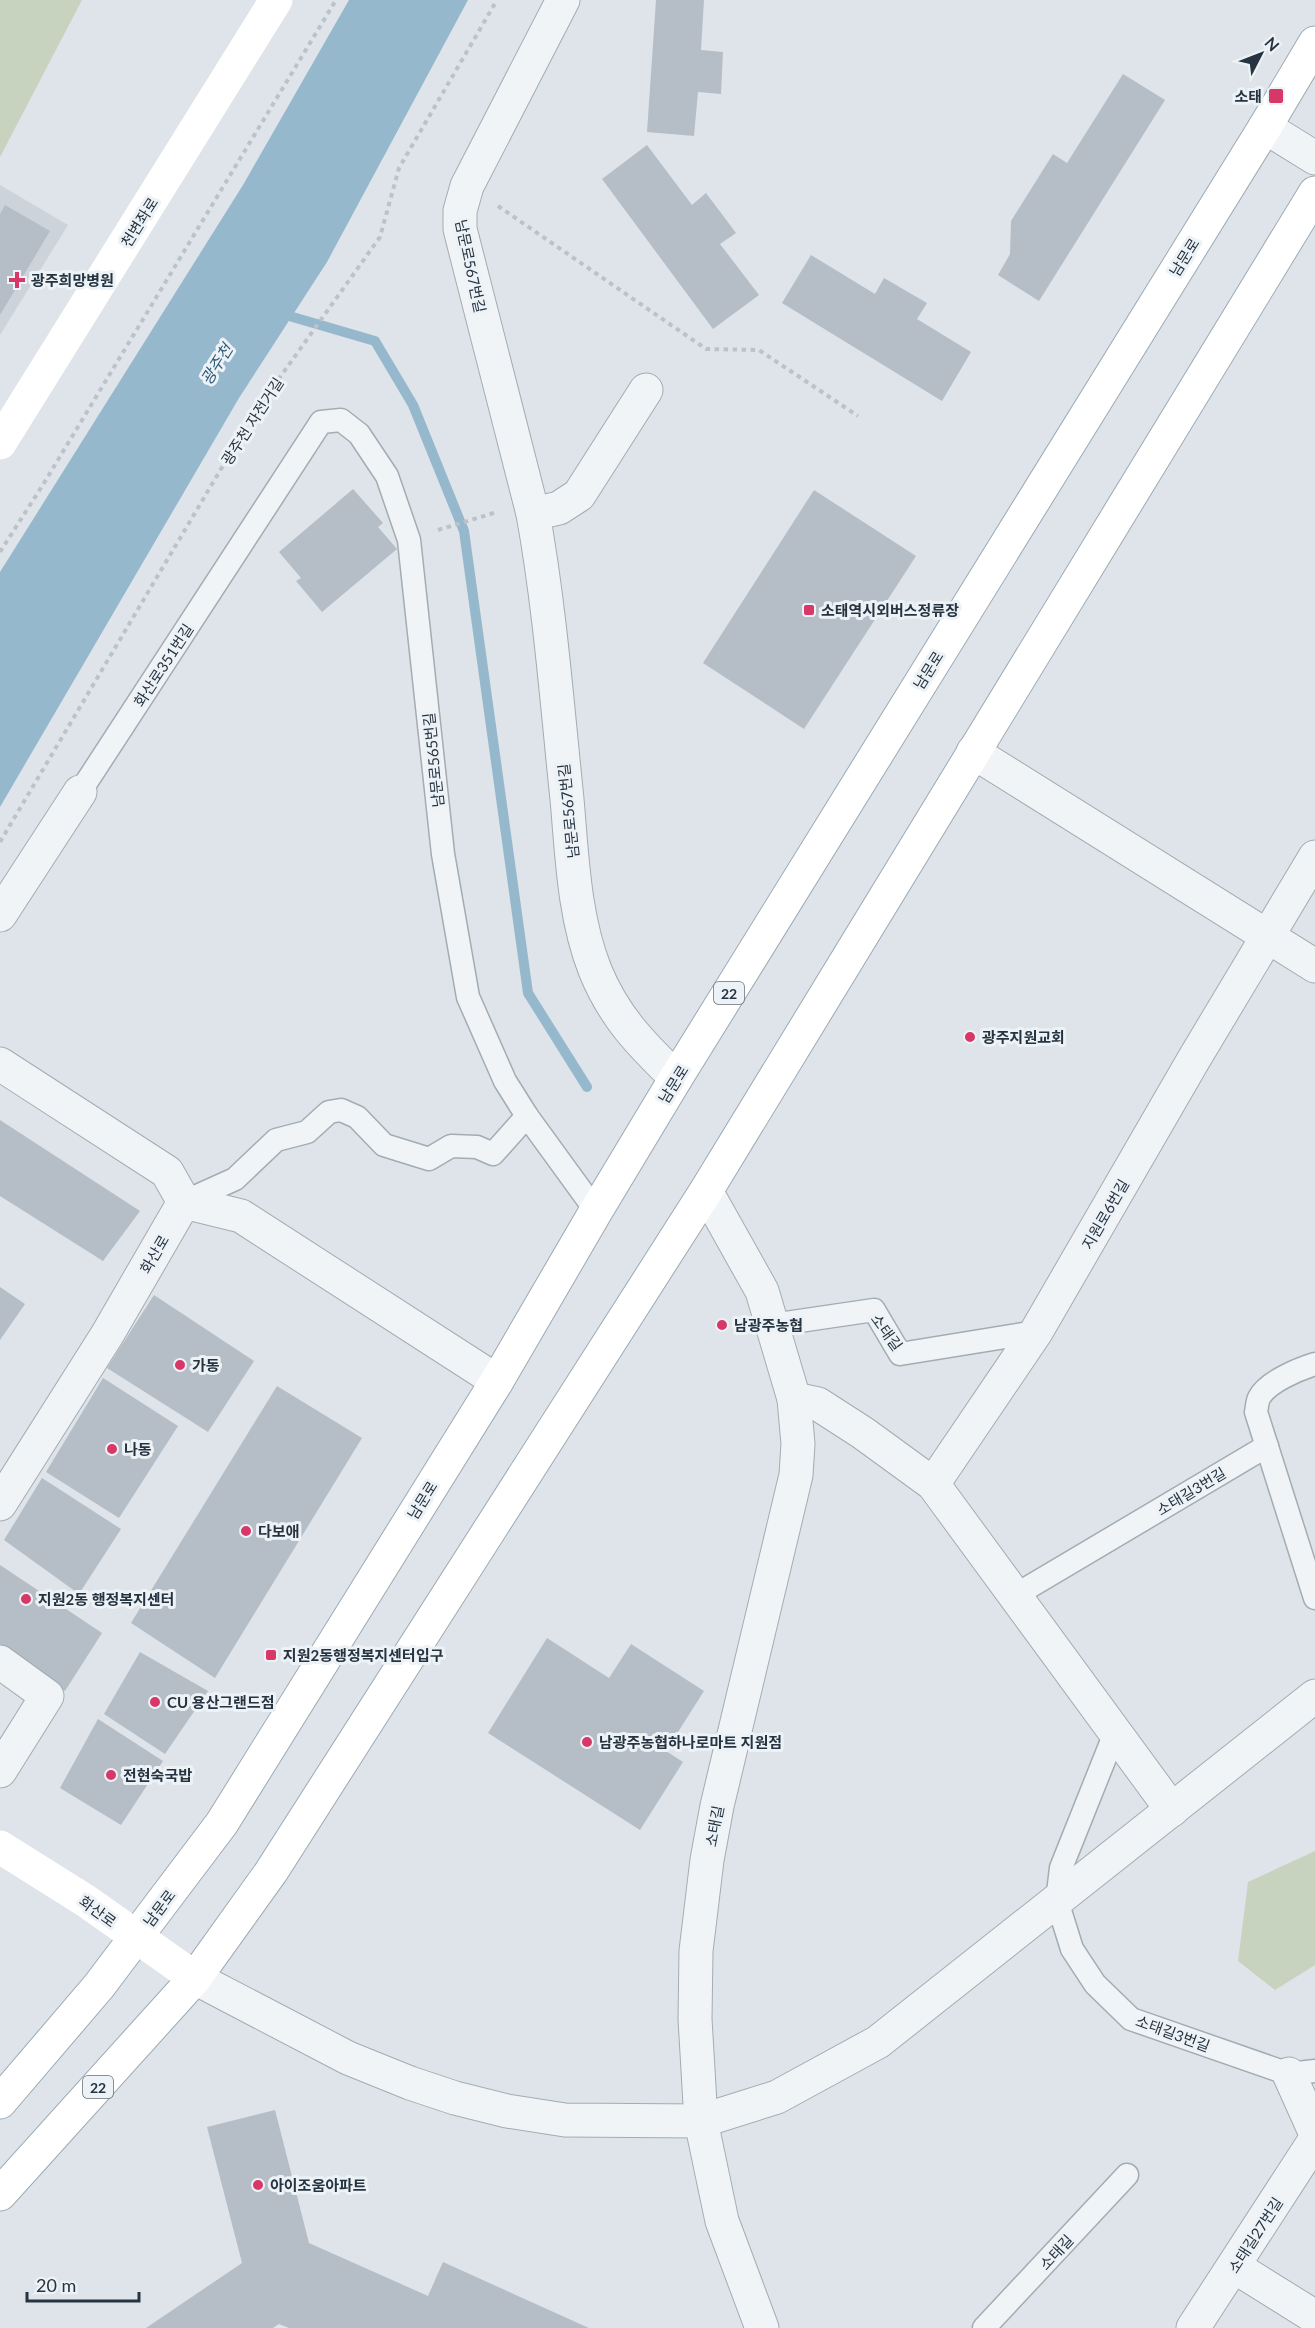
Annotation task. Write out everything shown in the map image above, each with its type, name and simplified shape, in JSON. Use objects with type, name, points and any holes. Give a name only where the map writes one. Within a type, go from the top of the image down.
[{"type":"main road","name":"천변좌로","points":[[0,443],[276,0]]},
{"type":"main road","name":"남문로","points":[[0,2102],[99,1986],[222,1823],[497,1381],[676,1078],[1315,43]]},
{"type":"main road","name":"22","points":[[0,2194],[195,1978],[271,1872],[706,1191],[1315,193]]},
{"type":"main road","name":"화산로","points":[[0,1846],[86,1901],[195,1978]]},
{"type":"street","name":"남문로567번길","points":[[563,0],[468,186],[460,211],[460,229],[533,514],[545,579],[576,892],[587,948],[611,1003],[628,1030],[676,1078]]},
{"type":"street","points":[[1265,127],[1315,158]]},
{"type":"street","points":[[533,514],[559,508],[579,495],[646,390]]},
{"type":"street","points":[[973,752],[1315,966]]},
{"type":"street","name":"화산로351번길","points":[[0,915],[80,792]]},
{"type":"street","name":"지원로6번길","points":[[933,1484],[1036,1332],[1194,1059],[1315,857]]},
{"type":"street","points":[[0,1064],[166,1172],[184,1202],[241,1216],[497,1381]]},
{"type":"street","name":"소태길","points":[[706,1191],[762,1291],[794,1400],[798,1444],[796,1475],[717,1806],[696,1951],[695,2019],[701,2121],[722,2221],[762,2328]]},
{"type":"street","name":"화산로","points":[[0,1504],[107,1335],[184,1202]]},
{"type":"street","points":[[794,1400],[818,1404],[863,1433],[933,1484],[1172,1810]]},
{"type":"street","points":[[0,1662],[47,1695],[0,1771]]},
{"type":"street","points":[[195,1978],[348,2058],[455,2098],[507,2111],[565,2120],[701,2121],[777,2097],[878,2042],[1315,1696]]},
{"type":"street","points":[[1302,2072],[1315,2132]]},
{"type":"street","name":"소태길27번길","points":[[1193,2328],[1235,2267],[1315,2140]]},
{"type":"street","points":[[1235,2267],[1315,2317]]},
{"type":"lane","name":"남문로565번길","points":[[331,421],[341,420],[359,434],[387,476],[409,540],[443,854],[468,997],[505,1081],[527,1116],[596,1211]]},
{"type":"lane","name":"화산로351번길","points":[[80,792],[321,423],[331,421]]},
{"type":"lane","points":[[184,1202],[235,1179],[276,1140],[307,1132],[329,1112],[341,1110],[357,1117],[384,1145],[429,1159],[451,1146],[477,1147],[493,1154],[527,1116]]},
{"type":"lane","name":"소태길","points":[[772,1325],[874,1310],[900,1354],[1036,1332]]},
{"type":"lane","points":[[1315,1364],[1295,1370],[1280,1379],[1260,1396],[1256,1412],[1315,1598]]},
{"type":"lane","name":"소태길3번길","points":[[1014,1596],[1267,1446]]},
{"type":"lane","name":"소태길3번길","points":[[1115,1733],[1060,1868],[1057,1900],[1072,1949],[1095,1984],[1131,2019],[1302,2072]]},
{"type":"lane","name":"소태길","points":[[984,2328],[1127,2175]]},
{"type":"path","points":[[0,552],[51,473],[336,0]]},
{"type":"path","name":"광주천 자전거길","points":[[0,842],[253,415],[380,237],[399,168],[497,0]]},
{"type":"path","points":[[468,186],[706,349],[759,350],[858,416]]},
{"type":"path","points":[[429,533],[493,512]]},
{"type":"shaded area","name":"광주희망병원","points":[[0,185],[68,225],[0,335]]},
{"type":"green space","points":[[0,0],[82,0],[0,157]]},
{"type":"green space","points":[[1315,1851],[1315,1965],[1275,1990],[1238,1961],[1248,1882]]},
{"type":"water","name":"광주천","points":[[349,0],[468,0],[327,262],[239,398],[0,807],[0,572],[243,185]]},
{"type":"building","points":[[656,0],[704,0],[701,50],[723,52],[721,94],[698,92],[694,136],[647,132]]},
{"type":"building","points":[[1123,74],[1165,100],[1039,301],[998,275],[1010,254],[1011,221],[1053,154],[1067,163]]},
{"type":"building","points":[[647,145],[692,205],[706,193],[736,233],[720,244],[759,295],[713,329],[602,179]]},
{"type":"building","points":[[5,205],[50,231],[0,315],[0,214]]},
{"type":"building","points":[[811,255],[875,294],[884,278],[927,303],[917,319],[971,352],[942,401],[782,303]]},
{"type":"building","points":[[353,489],[383,523],[378,527],[397,549],[322,612],[296,581],[301,578],[279,552]]},
{"type":"building","name":"소태역시외버스정류장","points":[[814,490],[916,556],[804,729],[703,663]]},
{"type":"building","points":[[0,1120],[140,1211],[103,1261],[0,1196]]},
{"type":"building","points":[[0,1287],[25,1304],[0,1340]]},
{"type":"building","name":"가동","points":[[154,1295],[254,1361],[208,1432],[107,1368]]},
{"type":"building","name":"나동","points":[[103,1378],[178,1426],[119,1518],[46,1472]]},
{"type":"building","name":"다보애","points":[[277,1386],[362,1438],[215,1678],[131,1623]]},
{"type":"building","points":[[42,1478],[121,1529],[79,1594],[4,1540]]},
{"type":"building","name":"지원2동 행정복지센터","points":[[0,1565],[102,1633],[65,1691],[0,1648]]},
{"type":"building","name":"남광주농협하나로마트 지원점","points":[[547,1638],[609,1678],[631,1644],[704,1691],[666,1751],[683,1762],[640,1830],[488,1733]]},
{"type":"building","name":"CU 용산그랜드점","points":[[140,1652],[208,1691],[165,1754],[104,1714]]},
{"type":"building","name":"전현숙국밥","points":[[98,1719],[163,1761],[121,1825],[60,1788]]},
{"type":"building","name":"아이조움아파트","points":[[275,2110],[309,2243],[428,2296],[443,2262],[589,2328],[289,2328],[279,2324],[273,2328],[146,2328],[242,2263],[207,2127]]},
{"type":"waterway","points":[[279,313],[375,341],[413,405],[464,531],[528,993],[587,1087]]},
{"type":"place","name":"소태","points":[[1276,96]]},
{"type":"place","name":"광주희망병원","points":[[17,280]]},
{"type":"place","name":"소태역시외버스정류장","points":[[809,610]]},
{"type":"place","name":"광주지원교회","points":[[970,1037]]},
{"type":"place","name":"남광주농협","points":[[722,1325]]},
{"type":"place","name":"가동","points":[[180,1365]]},
{"type":"place","name":"나동","points":[[112,1449]]},
{"type":"place","name":"다보애","points":[[246,1531]]},
{"type":"place","name":"지원2동 행정복지센터","points":[[26,1599]]},
{"type":"place","name":"지원2동행정복지센터입구","points":[[271,1655]]},
{"type":"place","name":"CU 용산그랜드점","points":[[155,1702]]},
{"type":"place","name":"남광주농협하나로마트 지원점","points":[[587,1742]]},
{"type":"place","name":"전현숙국밥","points":[[111,1775]]},
{"type":"place","name":"아이조움아파트","points":[[258,2185]]}]
